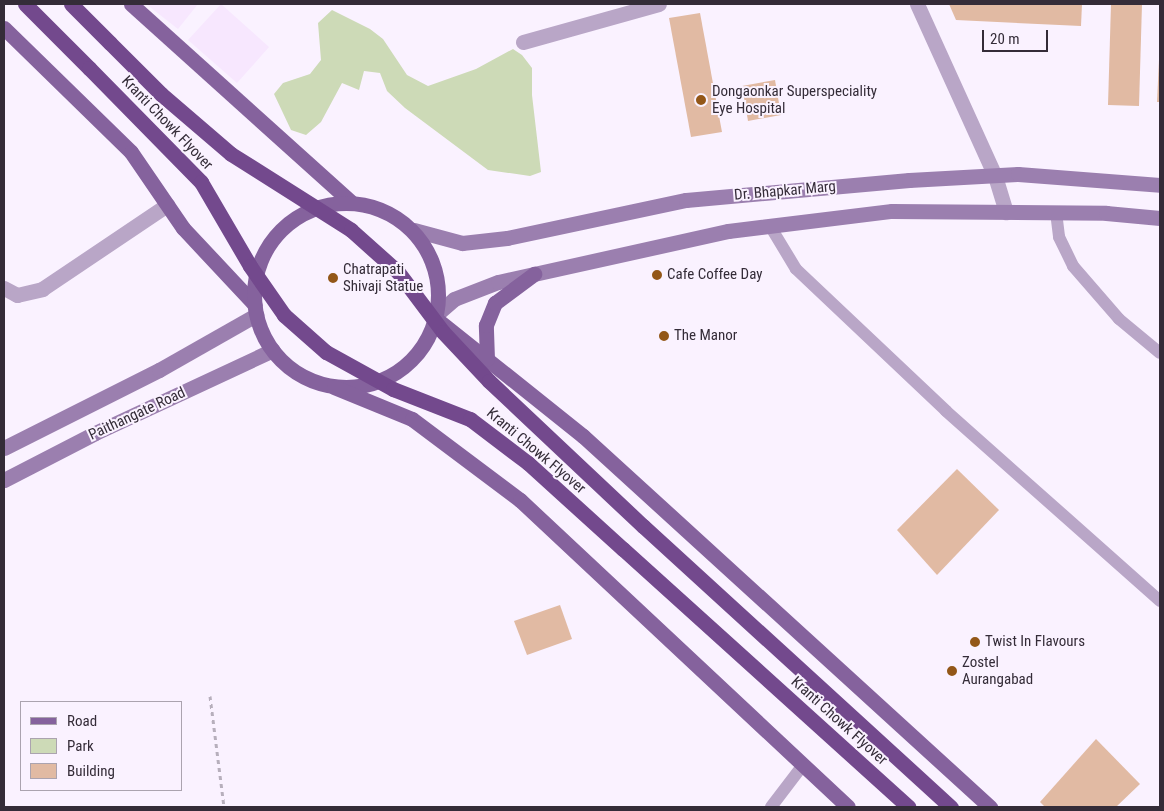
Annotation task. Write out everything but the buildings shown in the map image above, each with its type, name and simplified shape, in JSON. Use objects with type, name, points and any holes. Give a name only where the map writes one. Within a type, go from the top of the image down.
[{"type":"highway","name":"Kranti Chowk Flyover","points":[[25,4],[201,182],[250,266],[284,315],[326,352],[393,389],[470,419],[528,463],[909,807]]},
{"type":"highway","name":"Kranti Chowk Flyover","points":[[71,4],[161,94],[232,154],[351,230],[398,272],[443,332],[489,381],[643,526],[951,807]]},
{"type":"main road","points":[[131,4],[350,201]]},
{"type":"main road","points":[[4,28],[130,152],[182,228],[256,310],[273,350],[300,375],[412,419],[520,500],[848,807]]},
{"type":"main road","name":"Dr. Bhapkar Marg","points":[[414,230],[462,243],[507,238],[686,200],[909,180],[1018,174],[1160,185]]},
{"type":"main road","points":[[256,310],[255,281],[266,249],[287,222],[316,206],[350,201],[385,209],[414,230],[430,264],[437,316],[583,436],[990,807]]},
{"type":"main road","points":[[334,387],[369,385],[401,371],[425,345],[437,316],[454,299],[498,282],[728,231],[892,211],[1056,212],[1160,218]]},
{"type":"main road","points":[[487,359],[486,325],[495,303],[534,274]]},
{"type":"main road","name":"Paithangate Road","points":[[4,448],[159,370],[256,310]]},
{"type":"main road","name":"Paithangate Road","points":[[4,480],[95,433],[273,350]]},
{"type":"street","points":[[522,42],[658,4]]},
{"type":"street","points":[[917,4],[994,176],[1006,212]]},
{"type":"street","points":[[4,288],[17,295],[42,289],[167,205]]},
{"type":"lane","points":[[1056,212],[1059,237],[1073,266],[1119,319],[1160,353]]},
{"type":"lane","points":[[770,226],[796,269],[946,411],[1160,601]]},
{"type":"lane","points":[[771,807],[803,765]]},
{"type":"path","points":[[210,696],[224,807]]},
{"type":"shaded area","points":[[146,4],[198,4],[178,29]]},
{"type":"shaded area","points":[[221,4],[269,47],[237,83],[188,40]]},
{"type":"green space","points":[[332,10],[370,29],[383,39],[407,75],[428,86],[476,69],[513,49],[522,55],[532,68],[532,95],[541,172],[530,176],[488,170],[405,108],[387,91],[380,73],[364,71],[359,90],[342,83],[321,122],[306,135],[291,130],[274,94],[283,83],[310,74],[321,60],[318,23]]},
{"type":"place","name":"Dongaonkar Superspeciality Eye Hospital","points":[[701,100]]},
{"type":"place","name":"Cafe Coffee Day","points":[[657,275]]},
{"type":"place","name":"Chatrapati Shivaji Statue","points":[[333,278]]},
{"type":"place","name":"The Manor","points":[[664,336]]},
{"type":"place","name":"Twist In Flavours","points":[[975,642]]},
{"type":"place","name":"Zostel Aurangabad","points":[[952,671]]}]
